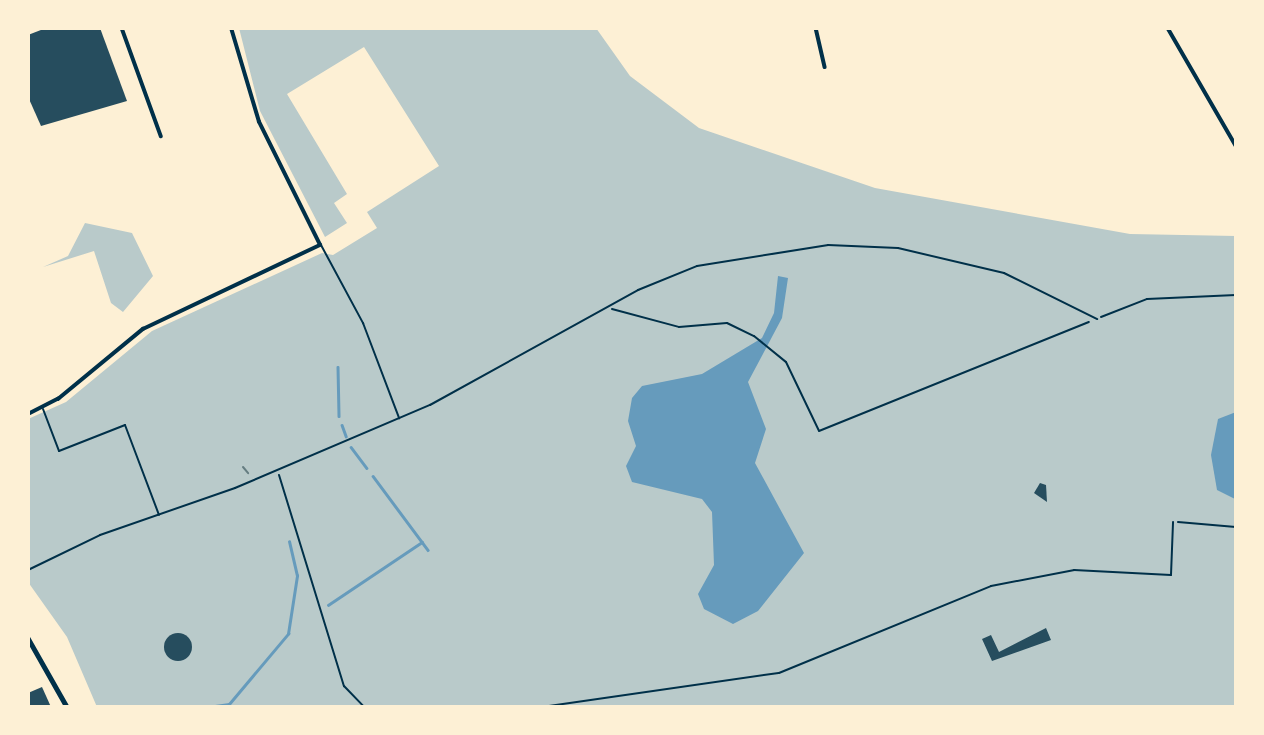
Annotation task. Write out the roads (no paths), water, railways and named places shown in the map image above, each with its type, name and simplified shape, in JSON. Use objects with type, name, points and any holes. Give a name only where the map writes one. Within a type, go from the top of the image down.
[{"type":"street","points":[[122,28],[161,136]]},
{"type":"street","points":[[28,414],[43,409],[143,329],[320,245],[259,122],[231,28]]},
{"type":"street","points":[[816,28],[825,67]]},
{"type":"street","points":[[1168,28],[1236,146]]},
{"type":"street","points":[[28,638],[67,707]]},
{"type":"lane","points":[[320,245],[362,323],[399,419]]},
{"type":"lane","points":[[28,570],[100,535],[160,516],[399,419],[543,348],[607,307],[697,266],[828,245],[898,248],[979,265],[1049,291],[1097,318]]},
{"type":"lane","points":[[43,409],[59,451],[125,425],[160,516]]},
{"type":"lane","points":[[542,707],[779,673],[991,586],[1074,570],[1171,575],[1173,522]]},
{"type":"water","points":[[778,276],[788,278],[782,318],[748,382],[766,429],[755,463],[804,553],[758,611],[733,624],[704,609],[698,594],[714,565],[712,512],[702,499],[632,482],[626,466],[636,446],[628,421],[632,398],[642,386],[702,374],[762,338],[774,313]]},
{"type":"water","points":[[1236,412],[1235,499],[1217,490],[1211,455],[1218,419]]},
{"type":"waterway","points":[[338,367],[339,416]]},
{"type":"waterway","points":[[342,425],[346,436]]},
{"type":"waterway","points":[[351,447],[367,468]]},
{"type":"waterway","points":[[373,476],[428,550]]},
{"type":"waterway","points":[[208,707],[229,704],[288,634],[297,576],[289,542]]},
{"type":"waterway","points":[[328,605],[422,542]]},
{"type":"tram line","points":[[243,467],[248,473]]}]
